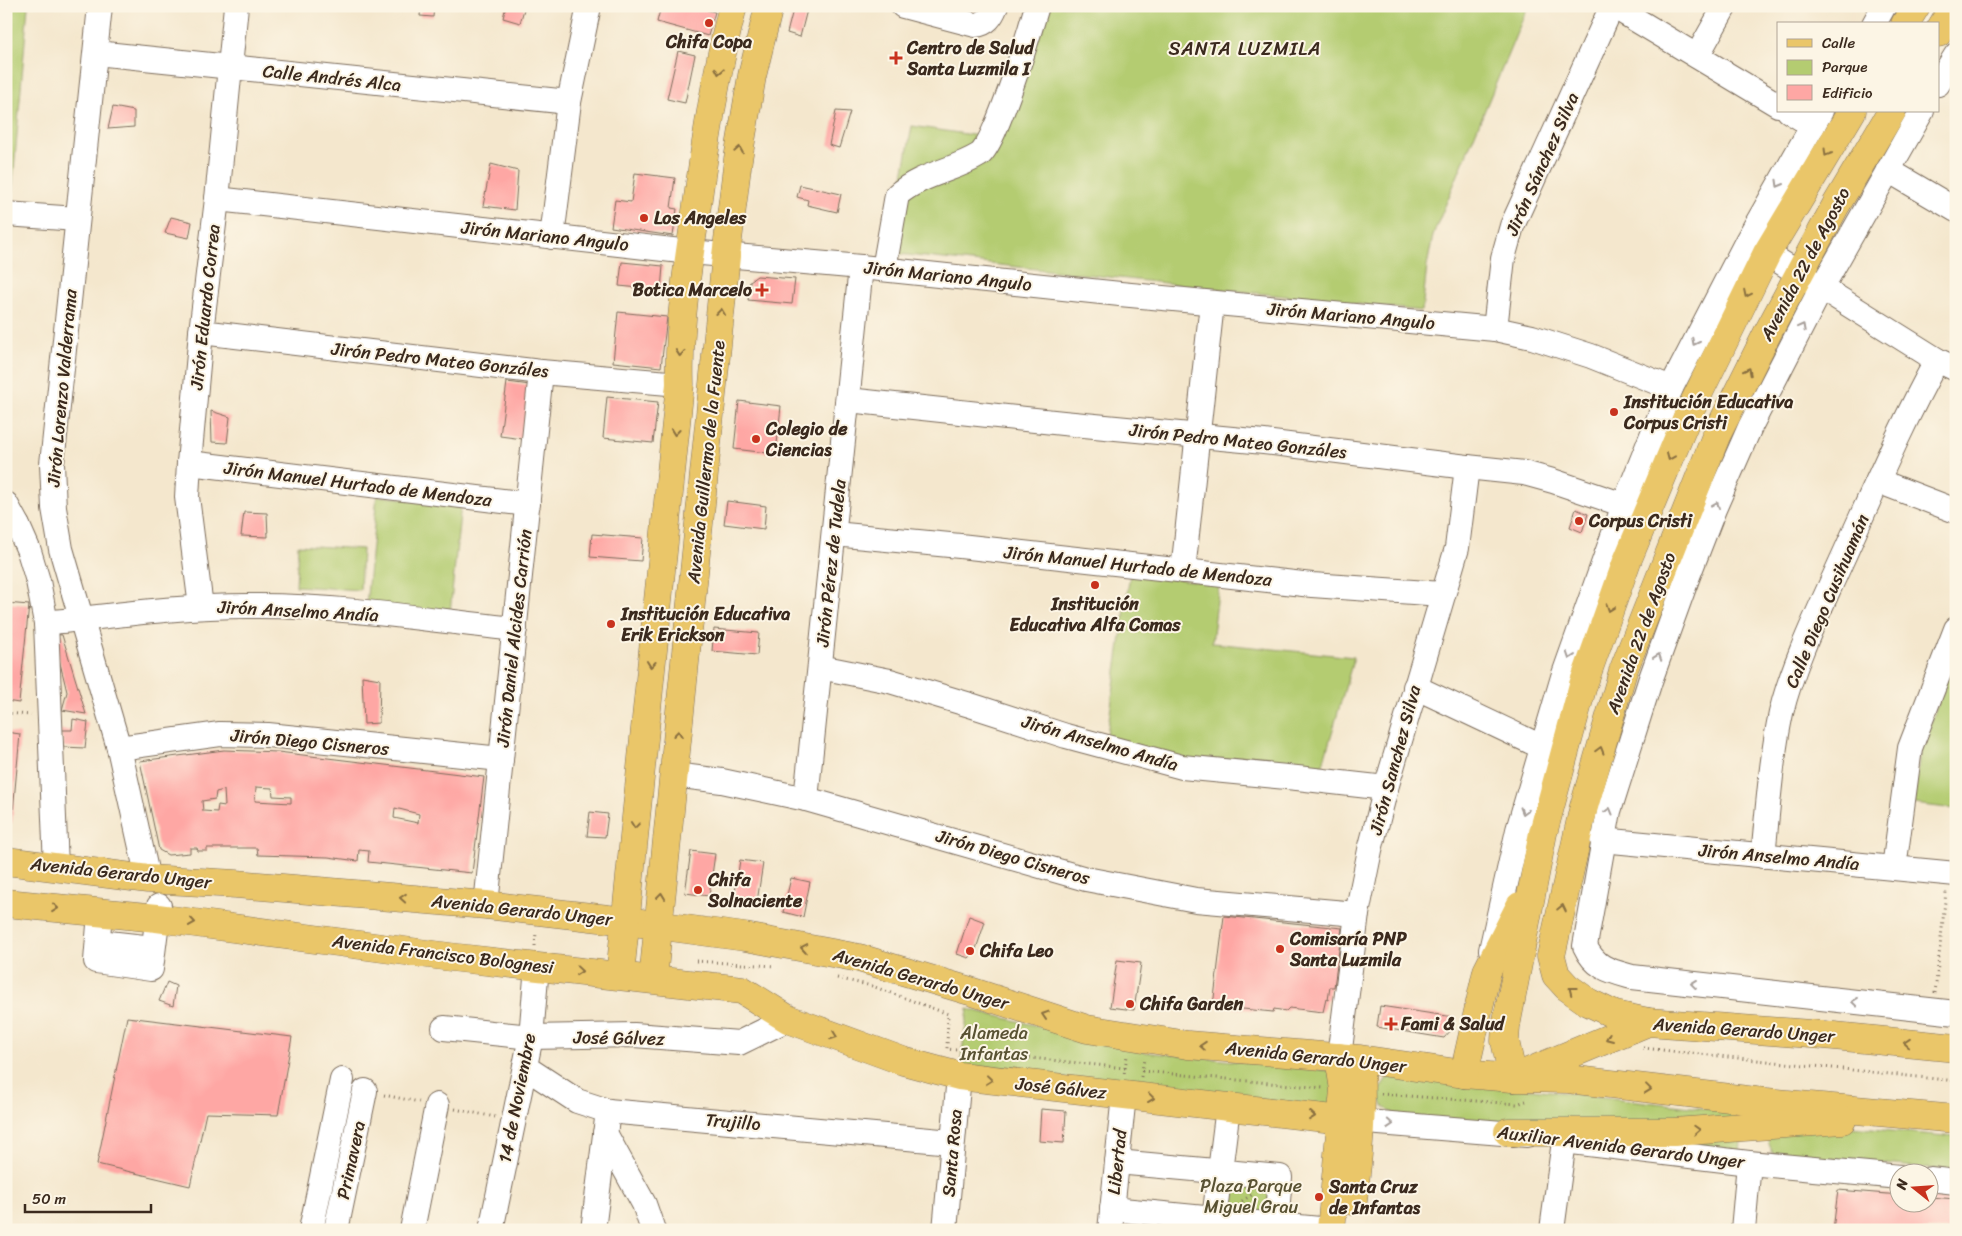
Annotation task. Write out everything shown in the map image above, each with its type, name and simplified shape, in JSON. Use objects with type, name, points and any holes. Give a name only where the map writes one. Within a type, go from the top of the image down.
[{"type":"main road","name":"Avenida Guillermo de la Fuente","points":[[620,975],[680,384],[679,362],[690,252],[710,116],[733,6]]},
{"type":"main road","name":"Avenida Guillermo de la Fuente","points":[[653,979],[726,256],[741,140],[752,76],[769,6]]},
{"type":"main road","points":[[1906,22],[1916,6]]},
{"type":"main road","points":[[1940,30],[1954,6]]},
{"type":"main road","name":"Avenida 22 de Agosto","points":[[1513,1078],[1505,1041],[1506,1026],[1543,833],[1583,685],[1627,561],[1757,247],[1851,112]]},
{"type":"main road","name":"Avenida 22 de Agosto","points":[[1648,1022],[1615,1015],[1588,1002],[1567,987],[1556,975],[1551,956],[1583,810],[1623,671],[1716,436],[1836,204],[1891,112]]},
{"type":"main road","name":"Avenida Gerardo Unger","points":[[6,861],[148,878],[486,905],[658,925],[745,938],[859,958],[1087,1029],[1188,1045],[1349,1058],[1464,1074],[1513,1078],[1568,1079],[1756,1101],[1956,1119]]},
{"type":"main road","points":[[1487,971],[1534,877]]},
{"type":"main road","name":"Avenida Gerardo Unger","points":[[6,903],[100,913],[153,913],[207,890],[236,884]]},
{"type":"main road","name":"Avenida Francisco Bolognesi","points":[[153,913],[450,957],[653,979],[744,977]]},
{"type":"main road","name":"Avenida 22 de Agosto","points":[[1464,1074],[1487,971]]},
{"type":"main road","name":"José Gálvez","points":[[744,977],[788,1019],[902,1060],[959,1076],[1128,1083],[1228,1107],[1352,1121]]},
{"type":"main road","name":"Avenida Gerardo Unger","points":[[1513,1078],[1648,1022],[1824,1035],[1956,1048]]},
{"type":"main road","points":[[1349,1058],[1344,1090],[1352,1121],[1350,1230]]},
{"type":"main road","points":[[1331,1230],[1352,1121],[1362,1097],[1349,1058]]},
{"type":"main road","points":[[1508,1132],[1674,1132],[1912,1114]]},
{"type":"street","name":"Jirón Lorenzo Valderrama","points":[[100,6],[52,464],[54,508],[61,549],[119,748],[148,878]]},
{"type":"street","name":"Jirón Eduardo Correa","points":[[202,607],[187,498],[201,332],[217,199],[236,6]]},
{"type":"street","points":[[552,237],[569,102],[589,6]]},
{"type":"street","points":[[903,6],[975,25],[987,21],[996,6]]},
{"type":"street","name":"Jirón Pérez de Tudela","points":[[806,799],[848,400],[873,268],[898,195],[918,181],[981,154],[989,144],[1015,74],[1037,6]]},
{"type":"street","points":[[1613,6],[1777,104]]},
{"type":"street","name":"Jirón Sánchez Silva","points":[[1495,329],[1503,258],[1512,226],[1613,6]]},
{"type":"street","points":[[1697,56],[1725,6]]},
{"type":"street","points":[[1875,22],[1884,6]]},
{"type":"street","name":"Calle Andrés Alca","points":[[96,53],[569,102]]},
{"type":"street","points":[[1940,81],[1956,55]]},
{"type":"street","points":[[1793,112],[1817,118]]},
{"type":"street","name":"Avenida 22 de Agosto","points":[[1585,946],[1608,811],[1650,681],[1691,567],[1750,427],[1822,287],[1921,112]]},
{"type":"street","name":"Avenida 22 de Agosto","points":[[1487,971],[1518,830],[1542,747],[1563,677],[1624,505],[1671,388],[1757,247],[1817,118]]},
{"type":"street","points":[[1888,170],[1956,210]]},
{"type":"street","name":"Jirón Mariano Angulo","points":[[217,199],[726,256],[873,268],[1212,303],[1495,329],[1532,337],[1591,356],[1671,388]]},
{"type":"street","points":[[6,214],[77,220]]},
{"type":"street","points":[[1757,247],[1946,365]]},
{"type":"street","points":[[1183,571],[1196,435],[1212,303]]},
{"type":"street","name":"Jirón Pedro Mateo Gonzáles","points":[[201,332],[541,372],[680,384]]},
{"type":"street","name":"Calle Diego Cusihuamán","points":[[1763,856],[1775,743],[1782,711],[1795,671],[1818,614],[1895,443],[1946,365]]},
{"type":"street","name":"Jirón Daniel Alcides Carrión","points":[[486,905],[541,372]]},
{"type":"street","name":"Jirón Pedro Mateo Gonzáles","points":[[848,400],[1264,442],[1524,473],[1624,505]]},
{"type":"street","name":"Jirón Manuel Hurtado de Mendoza","points":[[189,464],[528,504]]},
{"type":"street","name":"Jirón Sanchez Silva","points":[[1349,1058],[1357,914],[1386,788],[1457,548],[1467,467]]},
{"type":"street","points":[[1878,480],[1956,511]]},
{"type":"street","points":[[6,504],[12,525],[29,551],[38,581],[46,623],[56,867]]},
{"type":"street","name":"Jirón Manuel Hurtado de Mendoza","points":[[834,534],[1312,585],[1442,594]]},
{"type":"street","name":"Jirón Anselmo Andía","points":[[46,623],[202,607],[259,606],[329,609],[515,629]]},
{"type":"street","points":[[1894,868],[1910,748],[1956,629]]},
{"type":"street","name":"Jirón Anselmo Andía","points":[[820,667],[890,681],[1066,736],[1182,767],[1386,788]]},
{"type":"street","points":[[1415,688],[1542,747]]},
{"type":"street","name":"Jirón Diego Cisneros","points":[[119,748],[220,734],[268,735],[501,759]]},
{"type":"street","name":"Jirón Diego Cisneros","points":[[674,775],[722,781],[806,799],[1086,879],[1196,900],[1357,914]]},
{"type":"street","name":"Jirón Anselmo Andía","points":[[1602,840],[1952,873]]},
{"type":"street","points":[[100,913],[99,942],[153,948],[153,913]]},
{"type":"street","name":"Avenida Gerardo Unger","points":[[1585,946],[1590,957],[1607,970],[1632,977],[1945,1012]]},
{"type":"street","name":"14 de Noviembre","points":[[491,1230],[531,1037],[535,966]]},
{"type":"street","name":"José Gálvez","points":[[444,1028],[531,1037],[634,1035],[739,1044],[788,1019]]},
{"type":"street","name":"Trujillo","points":[[525,1067],[606,1122],[952,1142]]},
{"type":"street","name":"Santa Rosa","points":[[945,1230],[959,1076]]},
{"type":"street","points":[[311,1230],[342,1080]]},
{"type":"street","name":"Libertad","points":[[1111,1220],[1128,1083]]},
{"type":"street","name":"Primavera","points":[[336,1230],[365,1091]]},
{"type":"street","points":[[412,1230],[437,1105]]},
{"type":"street","points":[[1214,1223],[1228,1107]]},
{"type":"street","name":"Auxiliar Avenida Gerardo Unger","points":[[1352,1121],[1508,1132],[1564,1141],[1749,1163],[1890,1176]]},
{"type":"street","points":[[594,1230],[606,1122]]},
{"type":"street","points":[[606,1122],[644,1204],[653,1230]]},
{"type":"street","points":[[1552,1230],[1564,1141]]},
{"type":"street","points":[[1117,1162],[1280,1177],[1276,1225]]},
{"type":"street","points":[[1742,1230],[1749,1163]]},
{"type":"street","points":[[1940,1180],[1956,1182]]},
{"type":"street","points":[[1111,1220],[1276,1225],[1331,1230]]},
{"type":"path","points":[[1945,1012],[1952,873]]},
{"type":"path","points":[[535,966],[538,911]]},
{"type":"path","points":[[744,977],[779,967]]},
{"type":"path","points":[[834,977],[872,986],[948,1014],[946,1049],[1128,1083]]},
{"type":"path","points":[[1128,1054],[1144,1057],[1142,1071],[1128,1083],[1128,1054]]},
{"type":"path","points":[[1142,1071],[1344,1090]]},
{"type":"path","points":[[1220,1172],[1276,1225]]},
{"type":"path","points":[[1214,1223],[1280,1177]]},
{"type":"green space","points":[[6,6],[28,6],[12,193],[6,181]]},
{"type":"green space","points":[[1039,6],[1528,6],[1433,235],[1422,311],[889,253],[912,126],[999,139]]},
{"type":"green space","points":[[377,496],[461,504],[450,613],[366,605]]},
{"type":"green space","points":[[298,545],[362,549],[360,590],[296,586]]},
{"type":"green space","points":[[1130,574],[1219,584],[1212,643],[1354,657],[1320,774],[1183,761],[1106,741]]},
{"type":"green space","points":[[1956,657],[1956,809],[1914,804],[1920,751]]},
{"type":"green space","name":"Alameda Infantas","points":[[968,1009],[1144,1052],[1333,1071],[1344,1090],[1328,1107],[960,1067]]},
{"type":"green space","points":[[1400,1074],[1744,1113],[1740,1152],[1395,1115],[1383,1106],[1378,1094],[1386,1079]]},
{"type":"green space","points":[[1777,1120],[1956,1137],[1956,1171],[1940,1169],[1940,1164],[1890,1165],[1773,1153],[1768,1139],[1771,1128]]},
{"type":"green space","name":"Plaza Parque Miguel Grau","points":[[1225,1172],[1280,1177],[1276,1220],[1220,1215]]},
{"type":"building","points":[[421,6],[434,6],[433,17],[420,16]]},
{"type":"building","points":[[506,6],[525,6],[520,23],[503,18]]},
{"type":"building","points":[[661,6],[670,8],[671,6],[708,6],[707,10],[715,12],[708,36],[657,22]]},
{"type":"building","points":[[794,6],[808,6],[800,37],[787,33]]},
{"type":"building","points":[[960,6],[980,6],[971,12],[964,11]]},
{"type":"building","points":[[678,51],[695,55],[685,103],[667,99]]},
{"type":"building","points":[[113,107],[134,111],[134,127],[108,129]]},
{"type":"building","points":[[836,111],[850,112],[839,148],[829,145]]},
{"type":"building","points":[[491,164],[518,171],[515,210],[483,206]]},
{"type":"building","points":[[635,173],[675,178],[671,208],[677,209],[673,236],[611,227],[615,200],[631,202]]},
{"type":"building","points":[[800,185],[841,194],[837,212],[807,205],[808,200],[797,197]]},
{"type":"building","points":[[171,217],[192,222],[189,238],[165,233]]},
{"type":"building","points":[[622,262],[663,266],[661,290],[619,286]]},
{"type":"building","points":[[757,276],[795,279],[792,304],[748,300],[750,281]]},
{"type":"building","points":[[618,312],[667,317],[661,367],[613,362]]},
{"type":"building","points":[[507,382],[530,385],[523,439],[500,436]]},
{"type":"building","points":[[607,397],[658,402],[653,443],[603,438]]},
{"type":"building","points":[[739,401],[781,406],[776,454],[734,449]]},
{"type":"building","points":[[211,411],[230,417],[227,443],[212,442]]},
{"type":"building","points":[[727,501],[766,506],[764,529],[724,524]]},
{"type":"building","name":"Corpus Cristi","points":[[1576,509],[1588,514],[1582,532],[1570,527]]},
{"type":"building","points":[[244,512],[267,513],[268,537],[241,536]]},
{"type":"building","points":[[592,534],[643,538],[641,561],[590,557]]},
{"type":"building","points":[[6,603],[29,605],[19,703],[6,701]]},
{"type":"building","points":[[714,629],[759,633],[757,655],[712,651]]},
{"type":"building","points":[[53,634],[62,635],[86,714],[62,710],[67,692]]},
{"type":"building","points":[[362,676],[380,679],[379,723],[364,724]]},
{"type":"building","points":[[73,719],[88,722],[85,748],[64,747],[60,730],[72,730]]},
{"type":"building","points":[[6,732],[20,734],[12,823],[6,822]]},
{"type":"building","points":[[224,750],[278,752],[484,777],[472,873],[368,862],[369,851],[359,850],[358,861],[328,857],[258,855],[257,848],[207,848],[207,851],[198,851],[197,848],[190,848],[190,853],[168,855],[159,850],[140,761]],"holes":[[[256,787],[272,788],[273,796],[291,797],[291,803],[255,801]],[[224,790],[225,806],[218,805],[217,812],[203,811],[202,801],[215,799],[216,792]],[[395,808],[419,814],[418,823],[394,818]]]},
{"type":"building","points":[[590,812],[608,814],[605,837],[587,836]]},
{"type":"building","points":[[691,851],[715,854],[709,896],[685,893]]},
{"type":"building","points":[[740,860],[763,863],[757,902],[734,899]]},
{"type":"building","points":[[791,878],[810,882],[803,917],[783,912]]},
{"type":"building","points":[[969,916],[985,922],[975,952],[969,958],[957,954]]},
{"type":"building","name":"Comisaría PNP Santa Luzmila","points":[[1224,916],[1342,928],[1334,987],[1330,987],[1328,1000],[1326,999],[1323,1012],[1289,1008],[1286,1011],[1274,1009],[1273,1012],[1213,1006]]},
{"type":"building","points":[[1117,960],[1141,963],[1134,1010],[1110,1007]]},
{"type":"building","points":[[167,982],[176,986],[173,1006],[159,1001]]},
{"type":"building","points":[[1380,1006],[1454,1017],[1452,1029],[1444,1038],[1377,1027]]},
{"type":"building","points":[[127,1017],[292,1037],[278,1115],[206,1113],[190,1186],[97,1164]]},
{"type":"building","points":[[1041,1109],[1066,1111],[1064,1143],[1039,1141]]},
{"type":"building","points":[[1838,1190],[1890,1194],[1890,1214],[1940,1214],[1940,1198],[1956,1199],[1956,1230],[1833,1230]]},
{"type":"place","name":"Chifa Copa","points":[[709,23]]},
{"type":"place","name":"Centro de Salud Santa Luzmila I","points":[[896,58]]},
{"type":"place","name":"Los Angeles","points":[[644,218]]},
{"type":"place","name":"Botica Marcelo","points":[[762,290]]},
{"type":"place","name":"Institución Educativa Corpus Cristi","points":[[1614,412]]},
{"type":"place","name":"Colegio de Ciencias","points":[[756,439]]},
{"type":"place","name":"Corpus Cristi","points":[[1579,521]]},
{"type":"place","name":"Institución Educativa Alfa Comas","points":[[1095,585]]},
{"type":"place","name":"Institución Educativa Erik Erickson","points":[[611,624]]},
{"type":"place","name":"Chifa Solnaciente","points":[[698,890]]},
{"type":"place","name":"Comisaría PNP Santa Luzmila","points":[[1280,949]]},
{"type":"place","name":"Chifa Leo","points":[[970,951]]},
{"type":"place","name":"Chifa Garden","points":[[1130,1004]]},
{"type":"place","name":"Fami & Salud","points":[[1391,1024]]},
{"type":"place","name":"Santa Cruz de Infantas","points":[[1319,1197]]},
{"type":"district","name":"SANTA LUZMILA","points":[[1245,48]]}]
